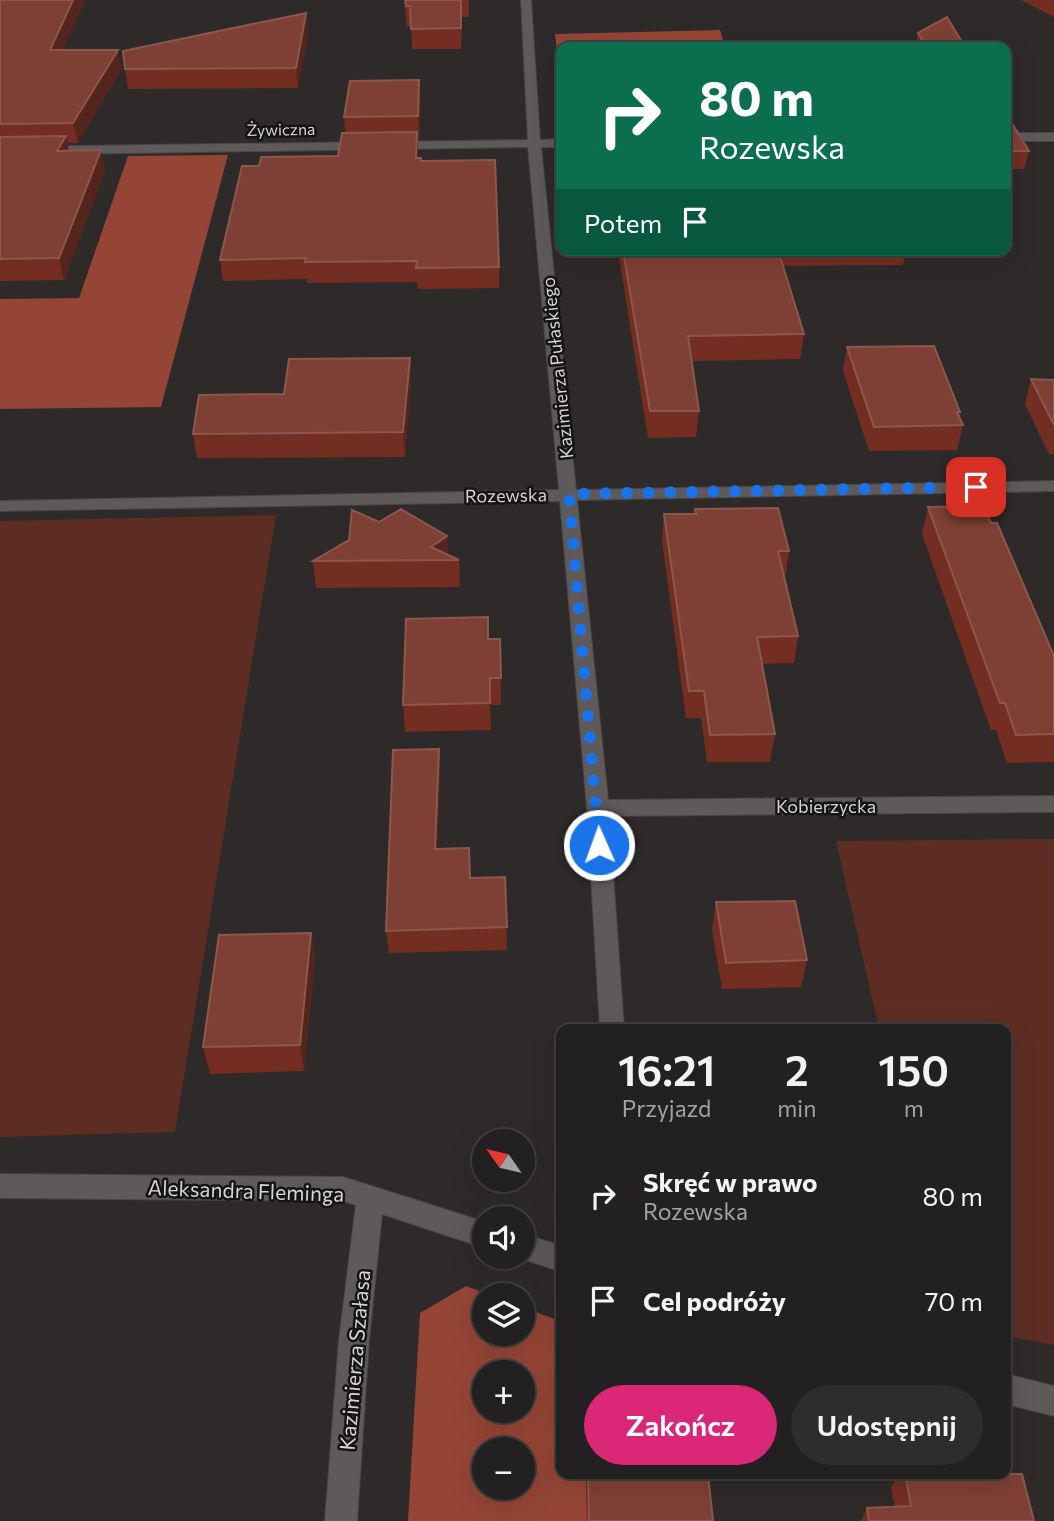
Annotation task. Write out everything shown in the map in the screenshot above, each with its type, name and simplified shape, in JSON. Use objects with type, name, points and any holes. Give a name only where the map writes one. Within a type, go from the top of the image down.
[{"type":"street","name":"Kazimierza Pułaskiego","points":[[526,0],[534,143],[598,808],[612,1024]]},
{"type":"street","points":[[1011,137],[1054,136]]},
{"type":"street","name":"Żywiczna","points":[[0,151],[556,143]]},
{"type":"street","name":"Rozewska","points":[[0,506],[1054,486]]},
{"type":"street","name":"Kobierzycka","points":[[598,808],[1054,804]]},
{"type":"street","name":"Aleksandra Fleminga","points":[[0,1186],[343,1189],[472,1231]]},
{"type":"street","name":"Kazimierza Szałasa","points":[[341,1521],[354,1340],[369,1199]]},
{"type":"street","points":[[535,1251],[556,1257]]},
{"type":"street","points":[[1011,1390],[1054,1401]]},
{"type":"shaded area","points":[[720,30],[724,42],[556,42],[555,34]]},
{"type":"shaded area","points":[[228,155],[161,407],[0,409],[0,299],[79,298],[128,156]]},
{"type":"shaded area","points":[[276,515],[175,1132],[0,1137],[0,521]]},
{"type":"shaded area","points":[[1054,839],[1054,1345],[1011,1337],[1011,1024],[878,1024],[836,841]]},
{"type":"shaded area","points":[[466,1286],[472,1288],[472,1346],[535,1346],[535,1312],[556,1320],[556,1479],[586,1479],[587,1521],[408,1521],[420,1313]]},
{"type":"building","points":[[0,0],[73,0],[50,50],[118,50],[73,123],[0,124]]},
{"type":"building","points":[[405,0],[461,0],[461,28],[411,29],[410,6],[406,6]]},
{"type":"building","points":[[306,13],[296,68],[125,69],[123,51]]},
{"type":"building","points":[[947,17],[962,42],[923,42],[918,33]]},
{"type":"building","points":[[419,80],[418,116],[344,117],[350,81]]},
{"type":"building","points":[[1011,125],[1013,125],[1029,151],[1011,151]]},
{"type":"building","points":[[417,132],[416,158],[421,158],[421,161],[495,160],[499,267],[416,268],[417,261],[305,262],[306,258],[220,260],[242,166],[259,166],[261,157],[338,156],[342,133]]},
{"type":"building","points":[[66,136],[57,151],[101,150],[59,258],[0,259],[0,137]]},
{"type":"building","points":[[624,256],[780,256],[804,334],[688,336],[699,411],[650,411]]},
{"type":"building","points":[[934,346],[963,425],[874,427],[847,347]]},
{"type":"building","points":[[410,358],[403,432],[193,434],[199,395],[284,394],[289,359]]},
{"type":"building","points":[[1031,379],[1054,380],[1054,425]]},
{"type":"building","points":[[984,506],[991,523],[997,523],[1054,656],[1054,734],[1016,735],[1005,703],[1000,703],[928,507]]},
{"type":"building","points":[[778,508],[789,551],[778,551],[798,636],[757,637],[775,734],[710,735],[704,691],[689,691],[664,514],[696,514],[695,509]]},
{"type":"building","points":[[401,509],[447,536],[431,547],[459,560],[313,561],[349,540],[352,510],[379,522]]},
{"type":"building","points":[[488,617],[488,639],[500,639],[501,678],[490,678],[490,703],[403,705],[406,619]]},
{"type":"building","points":[[439,749],[435,849],[469,848],[470,878],[505,877],[507,927],[386,931],[393,750]]},
{"type":"building","points":[[795,901],[807,960],[726,963],[716,902]]},
{"type":"building","points":[[311,933],[300,1045],[203,1047],[219,935]]},
{"type":"building","points":[[1011,1474],[1022,1474],[1034,1521],[869,1521],[867,1508],[911,1506],[906,1479],[1011,1479]]},
{"type":"building","points":[[588,1479],[709,1479],[713,1521],[589,1521]]},
{"type":"route","points":[[599,845],[598,808],[569,494],[633,495],[976,487]]}]
